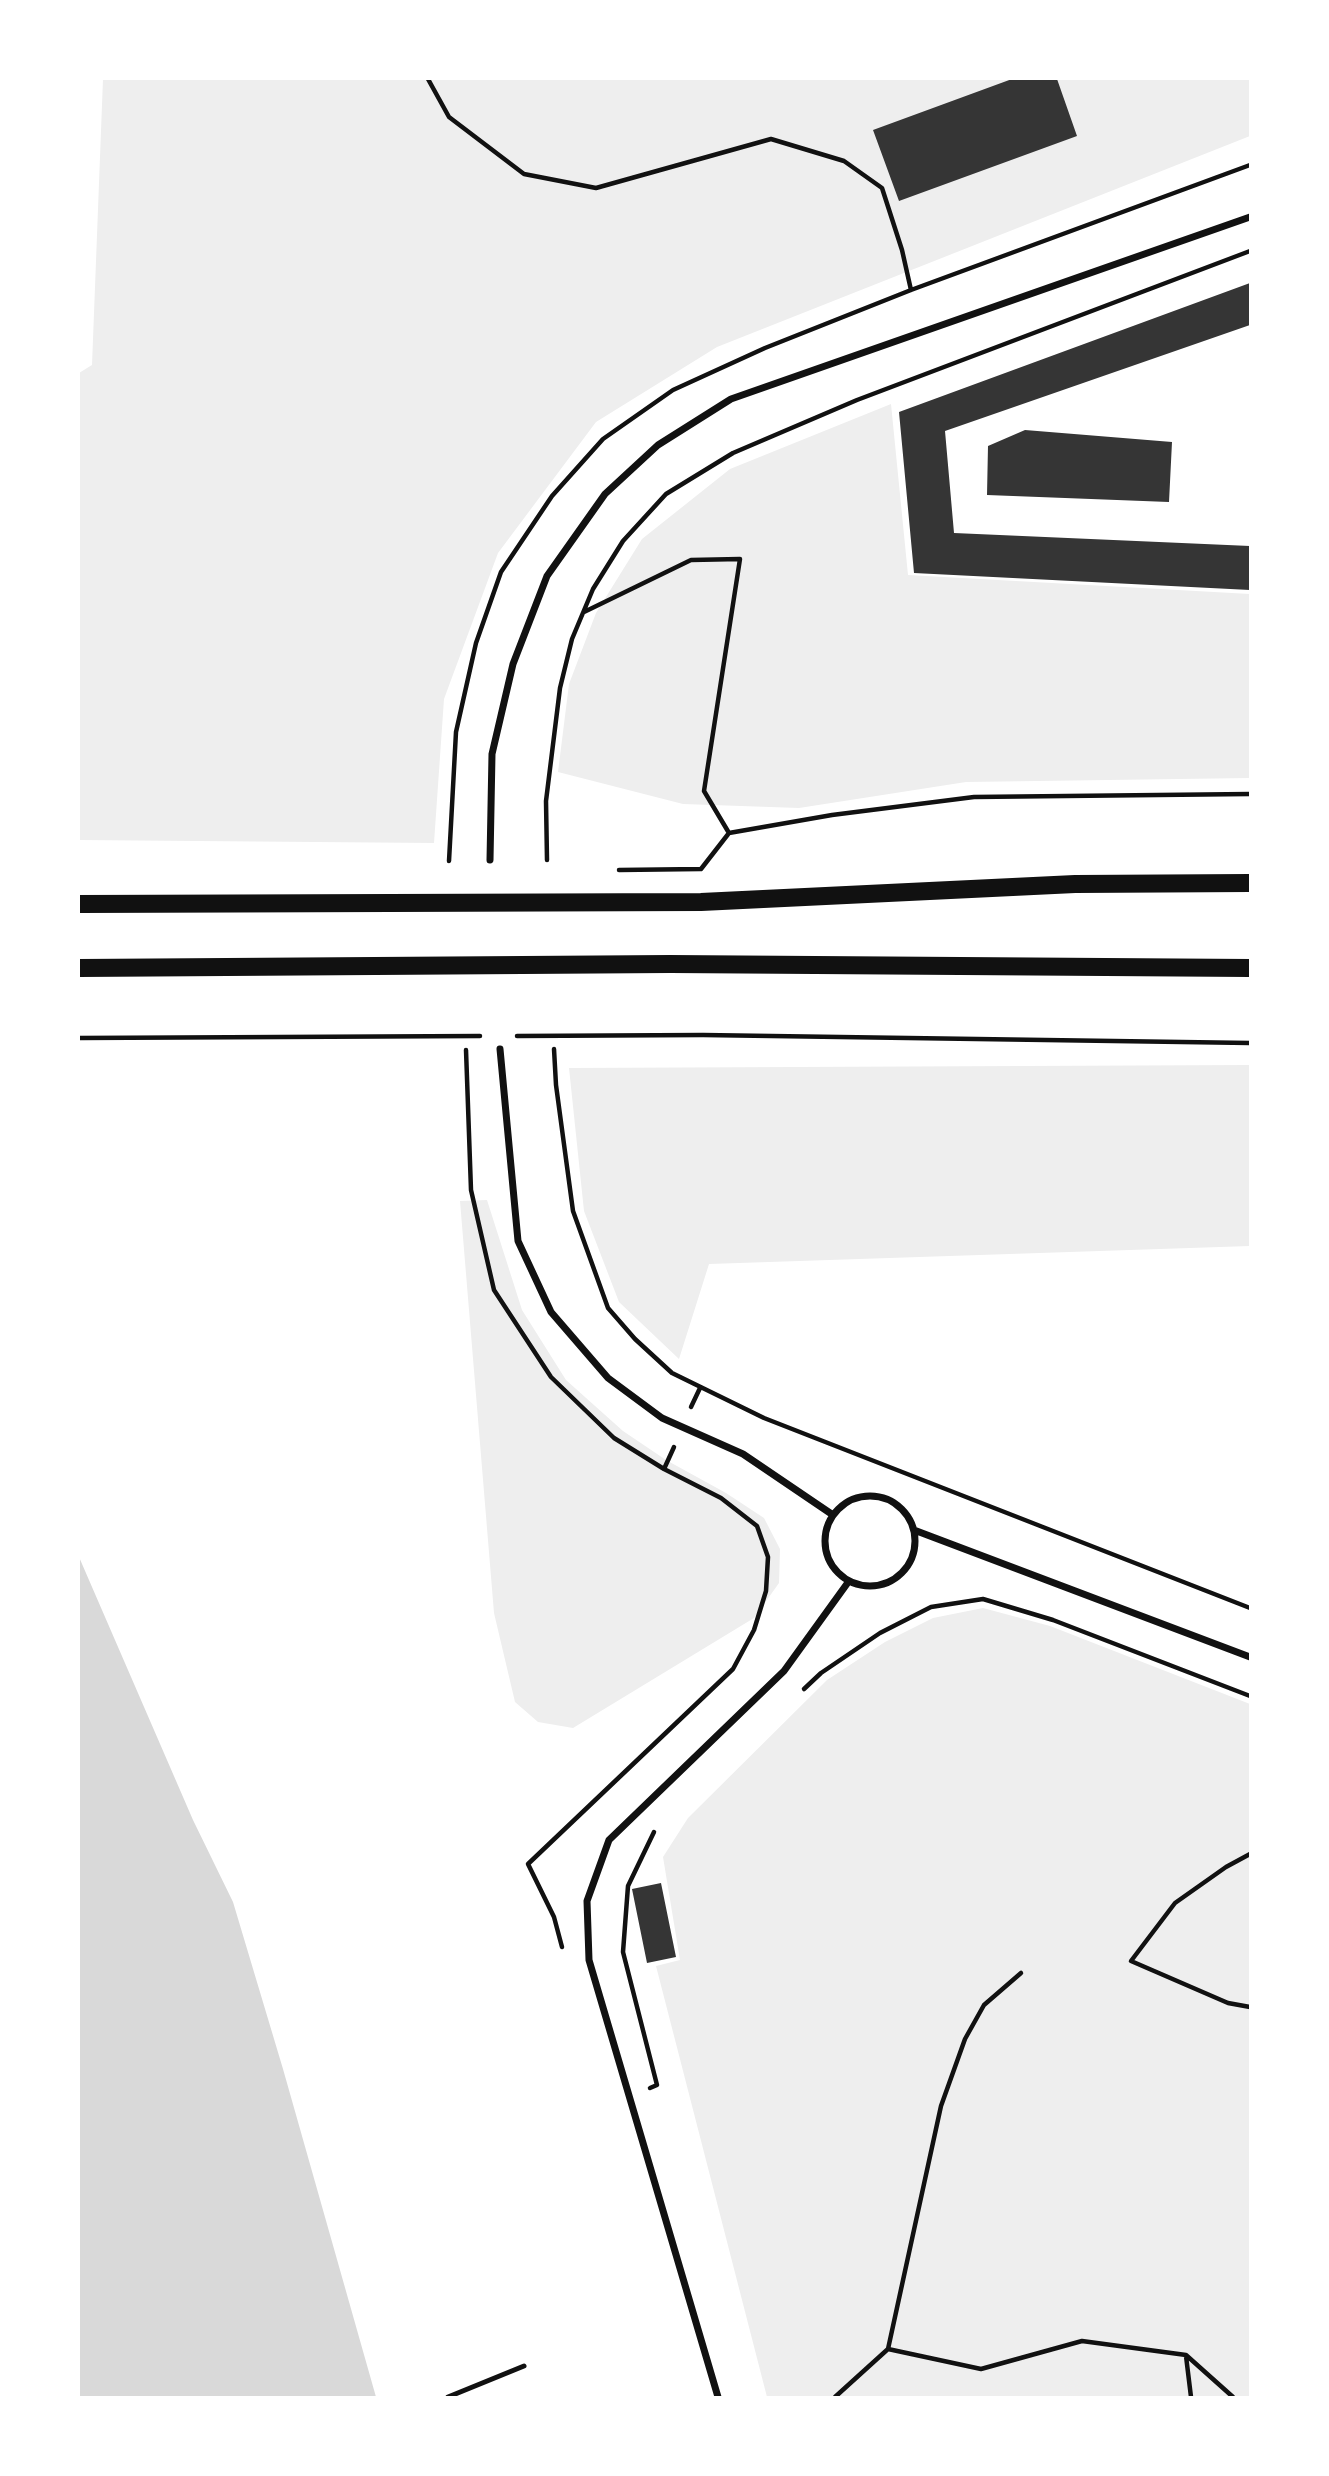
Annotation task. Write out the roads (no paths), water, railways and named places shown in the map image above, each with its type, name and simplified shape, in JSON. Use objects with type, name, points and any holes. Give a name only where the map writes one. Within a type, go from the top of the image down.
[{"type":"main road","points":[[79,904],[701,902],[1076,884],[1250,883]]},
{"type":"main road","points":[[79,968],[702,964],[1250,968]]},
{"type":"street","points":[[490,860],[492,754],[513,664],[547,576],[605,494],[658,445],[731,399],[1250,217]]},
{"type":"street","points":[[500,1049],[519,1241],[551,1312],[608,1378],[662,1418],[743,1454],[833,1515]]},
{"type":"street","points":[[878,1496],[890,1500],[901,1508],[914,1530],[913,1555],[907,1567],[887,1583],[861,1586],[849,1581],[830,1563],[826,1552],[827,1526],[842,1505],[853,1499],[878,1496]]},
{"type":"street","points":[[914,1530],[1250,1657]]},
{"type":"street","points":[[718,2397],[589,1960],[587,1901],[609,1840],[784,1671],[849,1581]]},
{"type":"lane","points":[[448,2397],[524,2367]]}]
